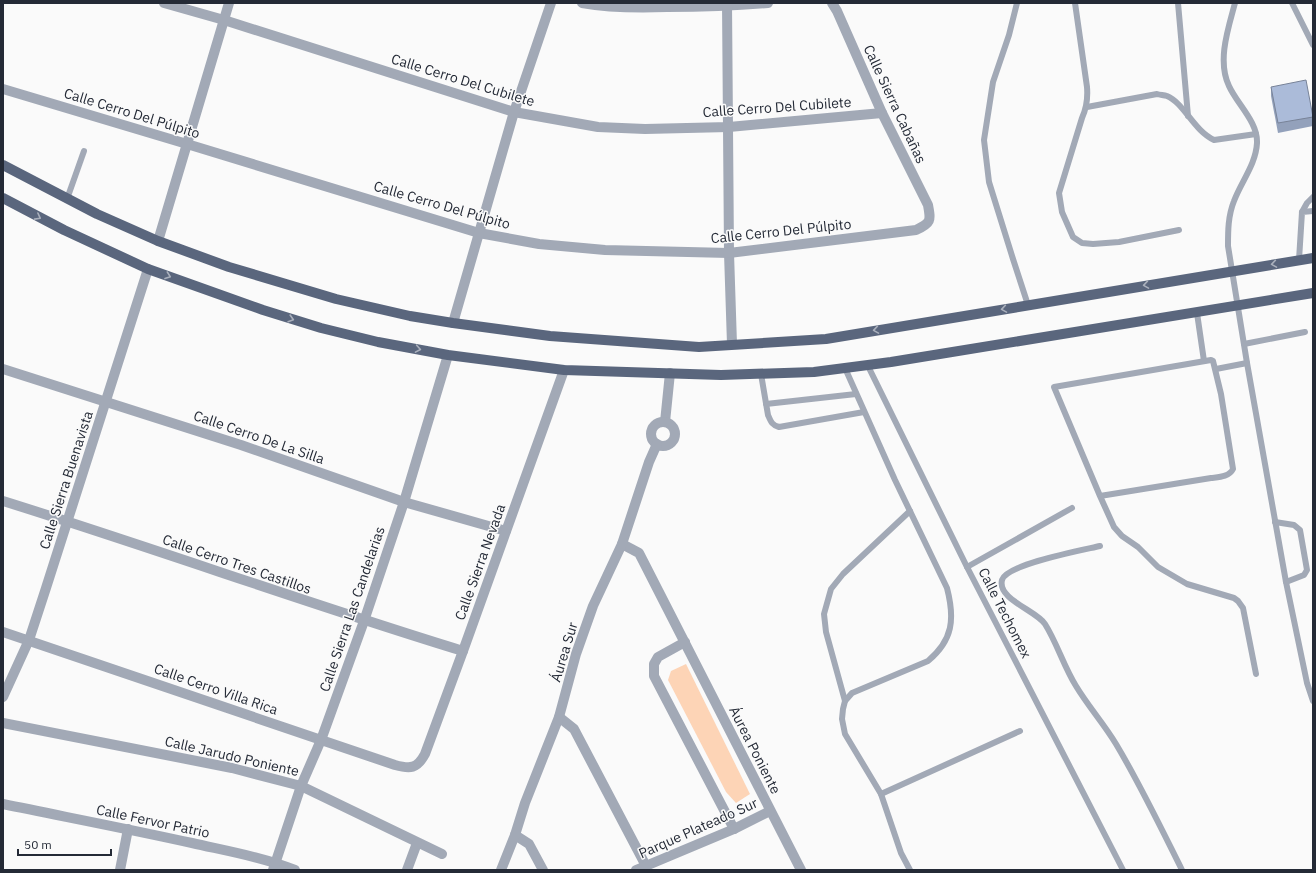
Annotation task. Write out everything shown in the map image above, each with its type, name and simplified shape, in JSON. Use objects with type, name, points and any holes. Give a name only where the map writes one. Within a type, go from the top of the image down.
[{"type":"main road","points":[[3,166],[97,214],[158,241],[229,267],[336,299],[410,316],[550,336],[699,347],[826,339],[1313,258]]},
{"type":"main road","points":[[3,198],[64,230],[148,269],[263,310],[321,328],[378,342],[448,354],[564,370],[721,375],[814,372],[868,366],[1313,293]]},
{"type":"street","name":"Calle Cerro Del Cubilete","points":[[164,3],[224,20],[514,112],[598,127],[645,129],[729,127],[882,113]]},
{"type":"street","points":[[158,241],[229,3]]},
{"type":"street","points":[[453,323],[514,112],[551,3]]},
{"type":"street","points":[[582,3],[628,8],[768,3]]},
{"type":"street","name":"Calle Sierra Cabañas","points":[[832,3],[882,113],[928,205],[931,218]]},
{"type":"street","points":[[727,5],[729,253],[732,344]]},
{"type":"street","name":"Calle Cerro Del Púlpito","points":[[3,89],[479,233],[539,244],[605,250],[729,253],[916,230],[925,226],[931,218]]},
{"type":"street","name":"Calle Sierra Buenavista","points":[[3,698],[29,640],[148,269]]},
{"type":"street","name":"Calle Sierra Las Candelarias","points":[[274,866],[302,786],[321,740],[364,621],[404,502],[448,354]]},
{"type":"street","name":"Calle Cerro De La Silla","points":[[3,369],[241,445],[404,502],[506,532]]},
{"type":"street","name":"Calle Sierra Nevada","points":[[420,762],[425,754],[463,651],[564,370]]},
{"type":"street","points":[[665,422],[670,373]]},
{"type":"street","points":[[665,422],[672,425],[675,436],[672,443],[664,446],[657,444],[652,438],[652,430],[657,424],[665,422]]},
{"type":"street","name":"Áurea Sur","points":[[501,870],[525,803],[559,717],[576,654],[593,606],[622,544],[649,462],[657,444]]},
{"type":"street","name":"Calle Cerro Tres Castillos","points":[[3,501],[68,521],[364,621],[463,651]]},
{"type":"street","name":"Áurea Poniente","points":[[622,544],[639,553],[801,870]]},
{"type":"street","name":"Calle Cerro Villa Rica","points":[[3,632],[406,768],[414,766],[420,762]]},
{"type":"street","points":[[685,642],[658,657],[654,664],[654,676],[734,829]]},
{"type":"street","points":[[559,717],[574,729],[646,866]]},
{"type":"street","name":"Calle Jarudo Poniente","points":[[3,723],[232,768],[302,786],[442,854]]},
{"type":"street","name":"Calle Fervor Patrio","points":[[3,804],[128,829],[295,870]]},
{"type":"street","name":"Parque Plateado Sur","points":[[636,870],[734,829],[770,811]]},
{"type":"street","points":[[120,870],[128,829]]},
{"type":"street","points":[[514,835],[529,844],[543,870]]},
{"type":"street","points":[[406,870],[417,843]]},
{"type":"lane","points":[[1017,3],[1009,35],[993,82],[984,140],[989,182],[1012,259],[1028,305]]},
{"type":"lane","points":[[1075,3],[1087,87],[1087,107],[1075,140],[1059,194],[1062,212],[1073,237],[1082,244],[1093,244],[1118,242],[1179,230]]},
{"type":"lane","points":[[1178,3],[1188,116]]},
{"type":"lane","points":[[1235,3],[1227,34],[1224,68],[1228,85],[1250,120],[1256,134],[1257,141],[1255,158],[1233,203],[1228,228],[1228,246],[1237,306],[1286,582],[1307,682],[1313,701]]},
{"type":"lane","points":[[1292,3],[1313,44]]},
{"type":"lane","points":[[1087,107],[1157,94],[1166,96],[1174,101],[1194,125],[1209,138],[1214,140],[1256,134]]},
{"type":"lane","points":[[67,199],[84,150]]},
{"type":"lane","points":[[1299,260],[1302,212],[1307,203],[1313,197]]},
{"type":"lane","points":[[1302,212],[1313,211]]},
{"type":"lane","points":[[1197,313],[1204,361]]},
{"type":"lane","points":[[1244,344],[1305,332]]},
{"type":"lane","points":[[1100,496],[1211,478],[1228,475],[1231,473],[1233,469],[1216,369],[1213,361],[1204,361],[1054,387],[1100,496],[1114,527],[1122,536],[1138,547],[1158,567],[1187,584],[1234,598],[1238,602],[1243,608],[1256,674]]},
{"type":"lane","points":[[1216,369],[1247,363]]},
{"type":"lane","name":"Calle Techomex","points":[[868,366],[967,567],[1123,870]]},
{"type":"lane","points":[[845,368],[864,412],[947,588],[952,618],[950,631],[945,644],[928,662],[852,693],[845,701],[843,709],[842,718],[845,734],[881,794],[901,853],[910,870]]},
{"type":"lane","points":[[761,374],[770,421],[775,426],[779,427],[864,412]]},
{"type":"lane","points":[[766,404],[856,394]]},
{"type":"lane","points":[[967,567],[1072,508]]},
{"type":"lane","points":[[845,701],[826,632],[824,614],[831,589],[843,574],[910,511]]},
{"type":"lane","points":[[1275,522],[1298,527],[1300,530],[1305,557],[1307,570],[1304,575],[1286,582]]},
{"type":"lane","points":[[1100,546],[1038,561],[1017,569],[1005,575],[1002,581],[1002,586],[1012,600],[1020,607],[1036,614],[1044,623],[1076,686],[1116,743],[1182,870]]},
{"type":"lane","points":[[881,794],[1020,731]]},
{"type":"shaded area","points":[[686,664],[750,794],[736,803],[726,792],[668,680],[671,671]]},
{"type":"building","points":[[1306,80],[1313,117],[1278,123],[1271,87]]}]
